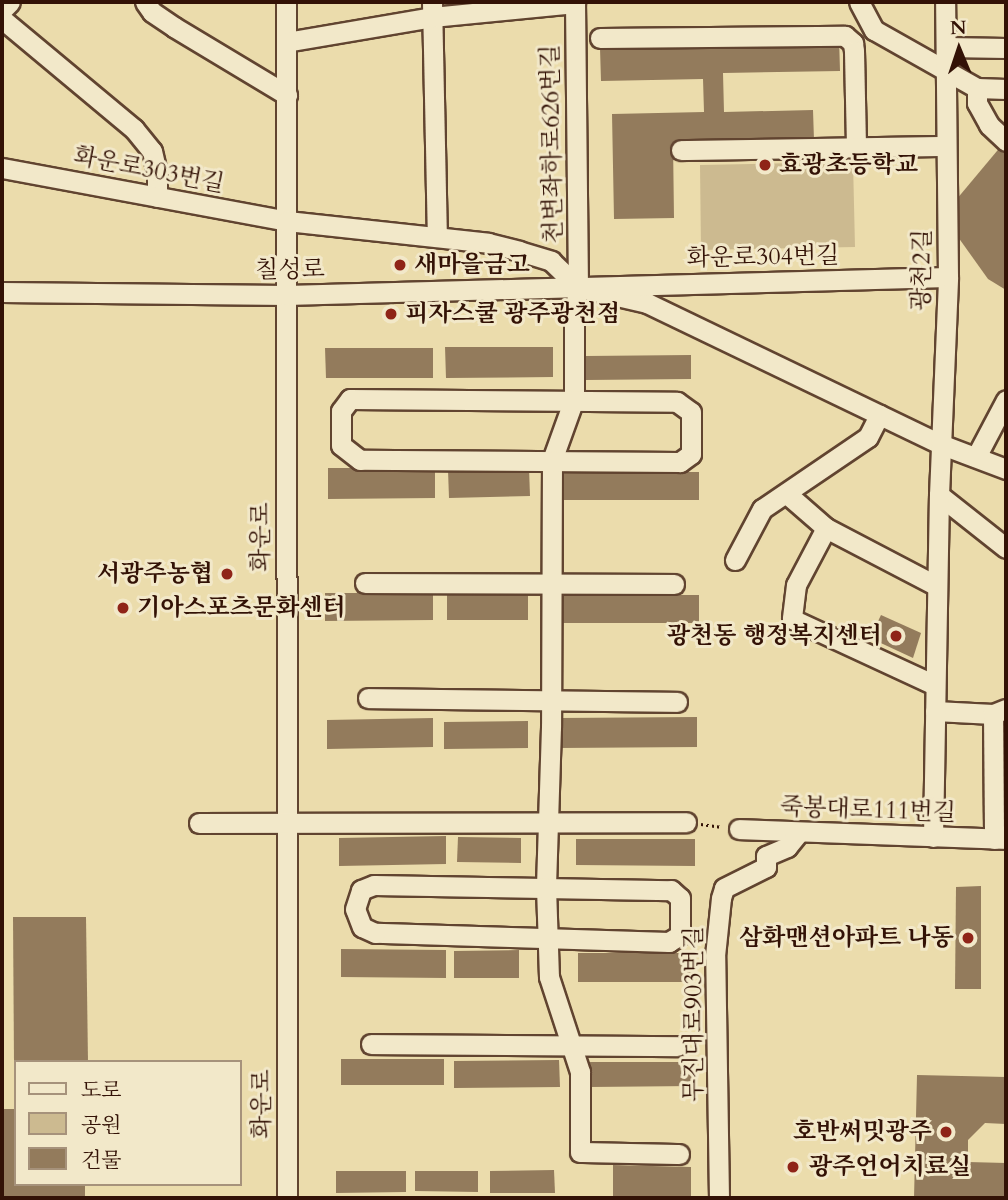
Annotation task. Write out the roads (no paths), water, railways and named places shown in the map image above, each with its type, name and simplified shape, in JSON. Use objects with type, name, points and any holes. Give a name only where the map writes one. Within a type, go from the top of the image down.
[{"type":"street","points":[[2,10],[10,2]]},
{"type":"street","points":[[145,2],[152,12],[174,27],[286,95]]},
{"type":"street","name":"화운로","points":[[286,2],[288,1197]]},
{"type":"street","points":[[859,2],[874,30],[946,73],[977,88],[1006,89]]},
{"type":"street","name":"광천2길","points":[[933,837],[940,444],[948,277],[945,2]]},
{"type":"street","points":[[286,42],[432,9],[575,3]]},
{"type":"street","name":"천변좌하로626번길","points":[[575,3],[578,286],[574,320],[574,399],[552,460],[549,584],[551,699],[546,887],[549,977],[580,1072],[580,1152],[679,1154]]},
{"type":"street","points":[[432,9],[437,237]]},
{"type":"street","points":[[2,19],[134,129],[152,151],[157,173],[157,197]]},
{"type":"street","points":[[600,38],[845,36],[853,43],[855,51],[856,147]]},
{"type":"street","points":[[946,47],[1006,48]]},
{"type":"street","points":[[977,88],[977,103],[989,125],[1006,141]]},
{"type":"street","points":[[681,150],[946,146]]},
{"type":"street","name":"화운로303번길","points":[[2,168],[287,221]]},
{"type":"street","points":[[287,221],[488,243],[551,261],[578,286],[647,303],[940,444],[1006,469]]},
{"type":"street","name":"화운로304번길","points":[[578,286],[948,277]]},
{"type":"street","name":"칠성로","points":[[2,292],[286,295],[578,286]]},
{"type":"street","points":[[350,399],[574,399],[677,402],[691,412],[691,454],[680,463],[552,460],[360,460],[341,445],[341,411],[350,399]]},
{"type":"street","points":[[976,457],[1006,400]]},
{"type":"street","points":[[735,560],[762,509],[868,437],[879,415]]},
{"type":"street","points":[[787,494],[826,528],[937,586]]},
{"type":"street","points":[[939,495],[1006,548]]},
{"type":"street","points":[[826,528],[796,585],[792,619],[935,685]]},
{"type":"street","points":[[365,583],[674,584]]},
{"type":"street","points":[[368,698],[677,702]]},
{"type":"street","points":[[934,711],[999,712]]},
{"type":"street","name":"죽봉대로111번길","points":[[739,829],[1000,839],[999,712]]},
{"type":"street","points":[[199,823],[686,822]]},
{"type":"street","name":"무진대로903번길","points":[[719,1198],[715,956],[721,898],[724,888],[766,867],[766,856],[787,847],[799,832]]},
{"type":"street","points":[[374,885],[671,890],[680,898],[680,935],[669,942],[546,937],[375,933],[362,927],[355,909],[361,890],[374,885]]},
{"type":"street","points":[[371,1044],[677,1046]]},
{"type":"place","name":"효광초등학교","points":[[765,165]]},
{"type":"place","name":"새마을금고","points":[[400,265]]},
{"type":"place","name":"피자스쿨 광주광천점","points":[[391,314]]},
{"type":"place","name":"서광주농협","points":[[227,574]]},
{"type":"place","name":"기아스포츠문화센터","points":[[123,608]]},
{"type":"place","name":"광천동 행정복지센터","points":[[896,636]]},
{"type":"place","name":"삼화맨션아파트 나동","points":[[968,938]]},
{"type":"place","name":"호반써밋광주","points":[[946,1132]]},
{"type":"place","name":"광주언어치료실","points":[[793,1167]]}]
